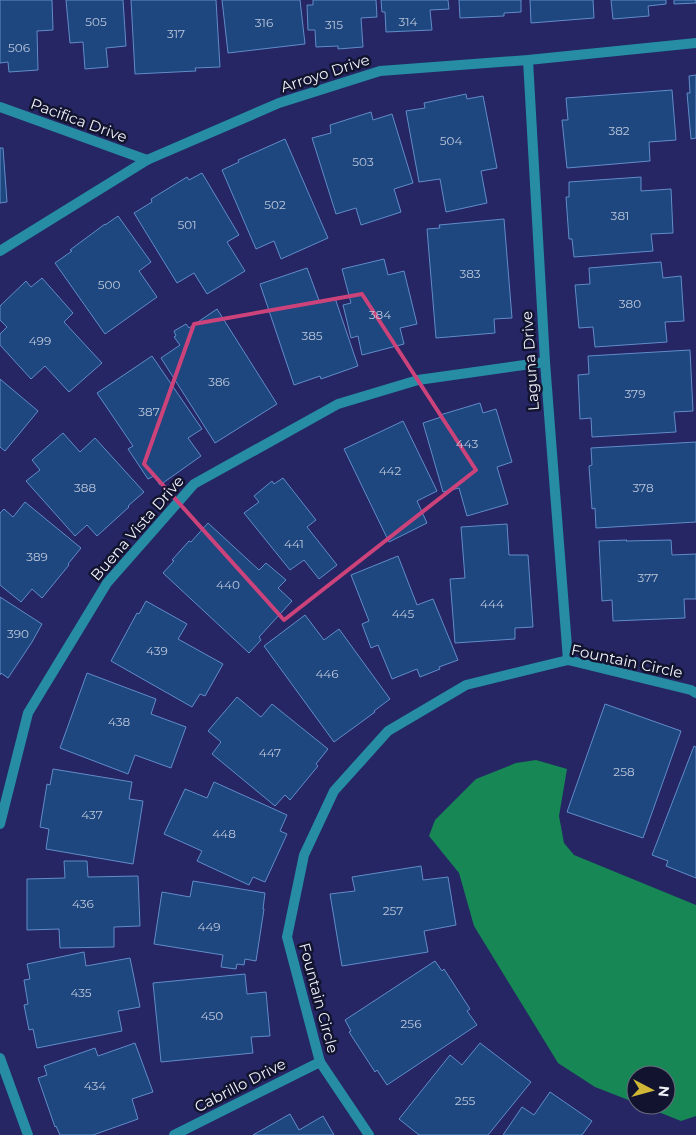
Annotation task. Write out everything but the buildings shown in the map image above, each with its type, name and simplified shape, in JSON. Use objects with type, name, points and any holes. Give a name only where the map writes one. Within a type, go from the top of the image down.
[{"type":"lane","name":"Arroyo Drive","points":[[0,251],[147,160],[279,103],[380,71],[528,60],[696,43]]},
{"type":"lane","name":"Laguna Drive","points":[[528,60],[545,362],[568,660]]},
{"type":"lane","name":"Pacifica Drive","points":[[0,107],[147,160]]},
{"type":"lane","name":"Buena Vista Drive","points":[[0,824],[28,713],[107,583],[194,484],[338,404],[418,380],[545,362]]},
{"type":"lane","name":"Fountain Circle","points":[[369,1135],[320,1062],[286,937],[304,855],[334,791],[388,731],[466,685],[568,660],[691,690],[696,693]]},
{"type":"lane","points":[[0,1058],[28,1135]]},
{"type":"lane","name":"Cabrillo Drive","points":[[174,1135],[320,1062]]},
{"type":"highlighted area","points":[[362,294],[476,470],[284,620],[144,464],[194,324]]},
{"type":"shaded area","points":[[536,760],[567,769],[559,816],[564,843],[574,855],[696,905],[696,1116],[681,1121],[666,1115],[676,1115],[676,1065],[626,1065],[626,1099],[595,1087],[558,1063],[474,926],[459,873],[429,836],[435,820],[476,779],[516,763]]}]
